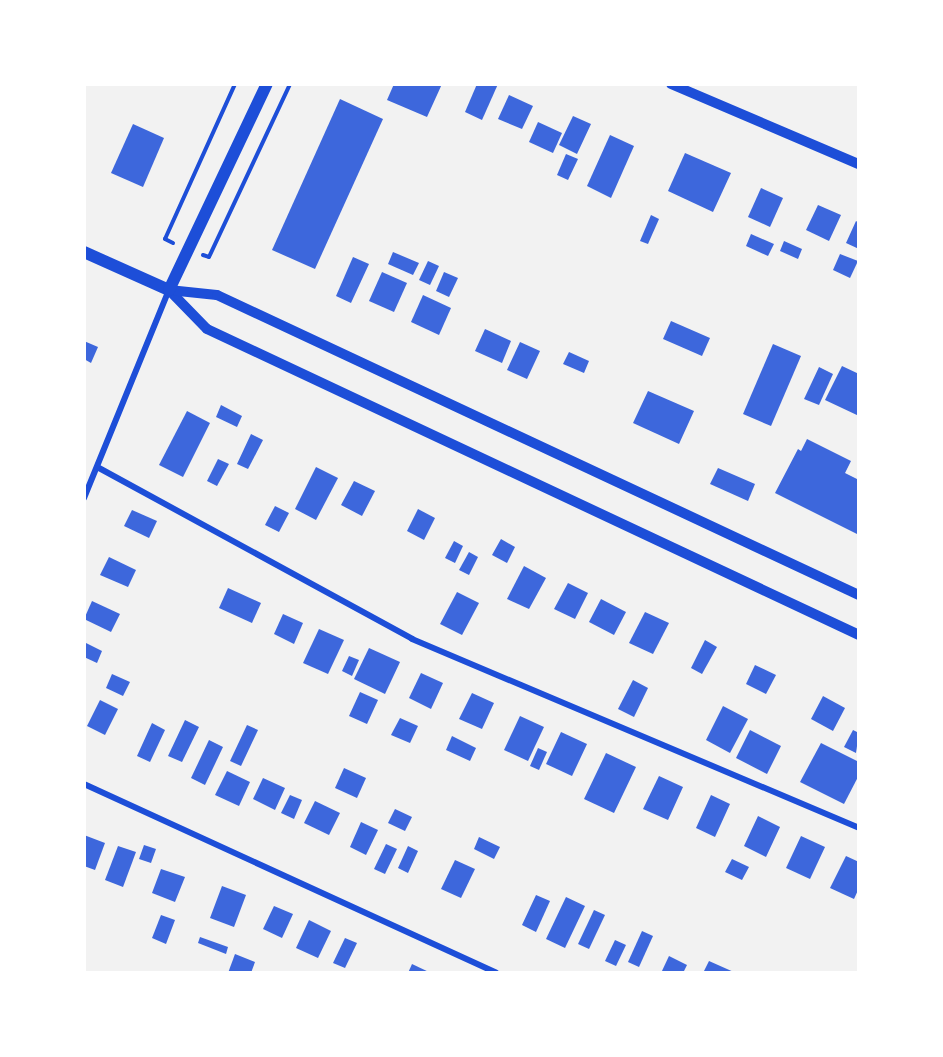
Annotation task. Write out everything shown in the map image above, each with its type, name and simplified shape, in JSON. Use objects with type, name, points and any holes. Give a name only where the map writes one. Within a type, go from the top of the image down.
[{"type":"main road","points":[[84,252],[169,290],[267,84]]},
{"type":"street","points":[[671,84],[859,164]]},
{"type":"street","points":[[84,498],[99,468],[169,290]]},
{"type":"street","points":[[169,290],[218,295],[859,595]]},
{"type":"street","points":[[169,290],[207,329],[859,635]]},
{"type":"street","points":[[99,468],[412,639],[859,828]]},
{"type":"street","points":[[84,784],[496,973]]},
{"type":"building","points":[[394,84],[442,84],[427,117],[387,100]]},
{"type":"building","points":[[477,84],[498,84],[482,120],[465,112]]},
{"type":"building","points":[[509,95],[533,106],[522,129],[498,119]]},
{"type":"building","points":[[340,99],[383,119],[315,269],[272,250]]},
{"type":"building","points":[[573,116],[591,124],[577,154],[559,145]]},
{"type":"building","points":[[538,122],[562,133],[553,153],[529,142]]},
{"type":"building","points":[[133,124],[164,138],[143,187],[111,173]]},
{"type":"building","points":[[610,135],[634,146],[611,198],[587,186]]},
{"type":"building","points":[[685,153],[731,173],[713,212],[668,191]]},
{"type":"building","points":[[566,154],[578,159],[568,180],[557,175]]},
{"type":"building","points":[[761,188],[783,198],[770,227],[748,217]]},
{"type":"building","points":[[818,205],[841,215],[829,241],[806,230]]},
{"type":"building","points":[[651,215],[659,219],[648,244],[640,241]]},
{"type":"building","points":[[856,221],[859,223],[859,249],[846,243]]},
{"type":"building","points":[[751,234],[774,244],[768,256],[746,246]]},
{"type":"building","points":[[784,241],[802,249],[798,259],[780,251]]},
{"type":"building","points":[[393,252],[419,263],[413,275],[388,264]]},
{"type":"building","points":[[840,254],[858,261],[850,278],[833,270]]},
{"type":"building","points":[[353,257],[369,264],[351,303],[336,296]]},
{"type":"building","points":[[428,261],[439,266],[430,285],[419,280]]},
{"type":"building","points":[[382,272],[407,283],[394,312],[369,301]]},
{"type":"building","points":[[444,272],[458,278],[449,297],[436,291]]},
{"type":"building","points":[[423,295],[451,308],[439,335],[411,322]]},
{"type":"building","points":[[671,321],[710,338],[702,356],[663,339]]},
{"type":"building","points":[[485,329],[511,341],[502,363],[475,351]]},
{"type":"building","points":[[84,341],[98,347],[91,363],[84,359]]},
{"type":"building","points":[[520,342],[540,351],[527,379],[507,370]]},
{"type":"building","points":[[773,344],[801,356],[771,426],[743,414]]},
{"type":"building","points":[[569,352],[589,361],[584,373],[563,364]]},
{"type":"building","points":[[842,366],[859,374],[859,416],[825,400]]},
{"type":"building","points":[[819,367],[833,374],[819,405],[804,399]]},
{"type":"building","points":[[648,391],[694,411],[679,444],[633,423]]},
{"type":"building","points":[[221,405],[242,416],[237,427],[216,417]]},
{"type":"building","points":[[187,411],[210,423],[183,477],[159,465]]},
{"type":"building","points":[[251,434],[263,440],[248,469],[237,464]]},
{"type":"building","points":[[807,439],[851,461],[845,473],[859,480],[859,535],[775,493],[798,449],[801,451]]},
{"type":"building","points":[[218,459],[229,464],[217,486],[207,481]]},
{"type":"building","points":[[316,467],[338,478],[316,520],[295,509]]},
{"type":"building","points":[[718,468],[755,484],[748,501],[710,484]]},
{"type":"building","points":[[354,481],[375,491],[362,516],[341,505]]},
{"type":"building","points":[[275,506],[289,513],[279,532],[265,525]]},
{"type":"building","points":[[418,509],[435,518],[424,540],[407,531]]},
{"type":"building","points":[[132,510],[157,521],[149,538],[124,526]]},
{"type":"building","points":[[501,539],[515,547],[507,563],[492,555]]},
{"type":"building","points":[[454,541],[463,546],[455,563],[445,558]]},
{"type":"building","points":[[469,552],[478,557],[469,575],[459,570]]},
{"type":"building","points":[[109,557],[136,570],[128,587],[100,575]]},
{"type":"building","points":[[524,566],[546,578],[529,609],[507,599]]},
{"type":"building","points":[[568,583],[588,593],[575,619],[554,609]]},
{"type":"building","points":[[228,588],[261,603],[252,623],[219,608]]},
{"type":"building","points":[[457,592],[479,603],[462,635],[440,624]]},
{"type":"building","points":[[601,599],[626,612],[614,635],[589,622]]},
{"type":"building","points":[[92,601],[120,614],[111,632],[84,619]]},
{"type":"building","points":[[645,612],[669,623],[653,654],[629,643]]},
{"type":"building","points":[[283,614],[303,623],[294,644],[274,634]]},
{"type":"building","points":[[319,629],[344,640],[328,674],[303,663]]},
{"type":"building","points":[[705,640],[717,647],[702,674],[691,668]]},
{"type":"building","points":[[84,642],[102,651],[97,663],[84,657]]},
{"type":"building","points":[[369,648],[400,662],[385,694],[354,679]]},
{"type":"building","points":[[349,656],[359,660],[352,676],[342,671]]},
{"type":"building","points":[[755,665],[776,675],[766,694],[746,684]]},
{"type":"building","points":[[421,673],[443,683],[431,709],[409,698]]},
{"type":"building","points":[[112,674],[130,682],[123,696],[106,688]]},
{"type":"building","points":[[633,680],[648,688],[634,717],[618,709]]},
{"type":"building","points":[[360,692],[378,700],[367,724],[349,716]]},
{"type":"building","points":[[472,693],[494,703],[482,729],[459,719]]},
{"type":"building","points":[[823,696],[845,708],[833,731],[811,719]]},
{"type":"building","points":[[100,700],[118,709],[105,735],[87,726]]},
{"type":"building","points":[[723,706],[748,719],[730,753],[706,740]]},
{"type":"building","points":[[520,716],[544,727],[528,761],[504,750]]},
{"type":"building","points":[[400,718],[418,726],[410,743],[391,735]]},
{"type":"building","points":[[185,720],[199,727],[182,762],[168,756]]},
{"type":"building","points":[[152,723],[165,730],[150,762],[137,756]]},
{"type":"building","points":[[247,725],[258,730],[241,766],[230,761]]},
{"type":"building","points":[[750,730],[781,746],[767,774],[736,758]]},
{"type":"building","points":[[853,730],[859,733],[856,753],[844,747]]},
{"type":"building","points":[[561,732],[587,744],[572,776],[546,764]]},
{"type":"building","points":[[452,736],[476,748],[470,761],[446,750]]},
{"type":"building","points":[[209,740],[223,747],[205,785],[191,778]]},
{"type":"building","points":[[821,743],[859,762],[859,775],[844,804],[800,782]]},
{"type":"building","points":[[538,748],[547,752],[539,770],[530,766]]},
{"type":"building","points":[[606,753],[636,767],[614,813],[584,799]]},
{"type":"building","points":[[344,768],[366,778],[357,798],[335,788]]},
{"type":"building","points":[[227,771],[250,782],[239,806],[215,795]]},
{"type":"building","points":[[659,776],[683,787],[668,820],[643,809]]},
{"type":"building","points":[[263,778],[285,788],[275,810],[253,799]]},
{"type":"building","points":[[290,795],[302,800],[294,819],[281,813]]},
{"type":"building","points":[[711,795],[730,804],[715,837],[696,828]]},
{"type":"building","points":[[315,801],[340,813],[329,835],[304,823]]},
{"type":"building","points":[[395,809],[412,817],[405,831],[388,823]]},
{"type":"building","points":[[758,816],[780,827],[766,857],[744,846]]},
{"type":"building","points":[[361,822],[378,830],[366,855],[350,847]]},
{"type":"building","points":[[84,835],[105,843],[95,870],[84,866]]},
{"type":"building","points":[[801,836],[825,847],[810,879],[786,868]]},
{"type":"building","points":[[479,837],[500,847],[494,859],[474,849]]},
{"type":"building","points":[[386,844],[397,849],[385,874],[374,869]]},
{"type":"building","points":[[144,845],[156,849],[151,863],[139,859]]},
{"type":"building","points":[[118,846],[136,852],[123,887],[105,880]]},
{"type":"building","points":[[408,846],[418,851],[408,873],[398,868]]},
{"type":"building","points":[[846,856],[859,862],[859,888],[854,899],[830,888]]},
{"type":"building","points":[[732,859],[749,867],[742,880],[725,872]]},
{"type":"building","points":[[455,860],[475,869],[461,898],[441,889]]},
{"type":"building","points":[[161,869],[185,877],[175,902],[152,893]]},
{"type":"building","points":[[222,886],[246,895],[234,927],[210,918]]},
{"type":"building","points":[[536,895],[550,901],[536,932],[522,925]]},
{"type":"building","points":[[566,897],[585,906],[565,948],[546,939]]},
{"type":"building","points":[[274,906],[293,914],[282,938],[263,929]]},
{"type":"building","points":[[594,910],[605,915],[589,949],[578,944]]},
{"type":"building","points":[[161,915],[175,920],[166,944],[152,938]]},
{"type":"building","points":[[309,920],[331,931],[318,958],[296,948]]},
{"type":"building","points":[[642,931],[653,936],[639,967],[628,962]]},
{"type":"building","points":[[200,937],[228,947],[226,954],[198,943]]},
{"type":"building","points":[[345,938],[357,943],[345,968],[333,963]]},
{"type":"building","points":[[615,940],[626,945],[616,966],[605,961]]},
{"type":"building","points":[[235,954],[255,962],[251,973],[228,973]]},
{"type":"building","points":[[669,956],[687,965],[683,973],[661,973]]},
{"type":"building","points":[[709,961],[736,973],[703,973]]},
{"type":"building","points":[[412,964],[431,973],[408,973]]}]
